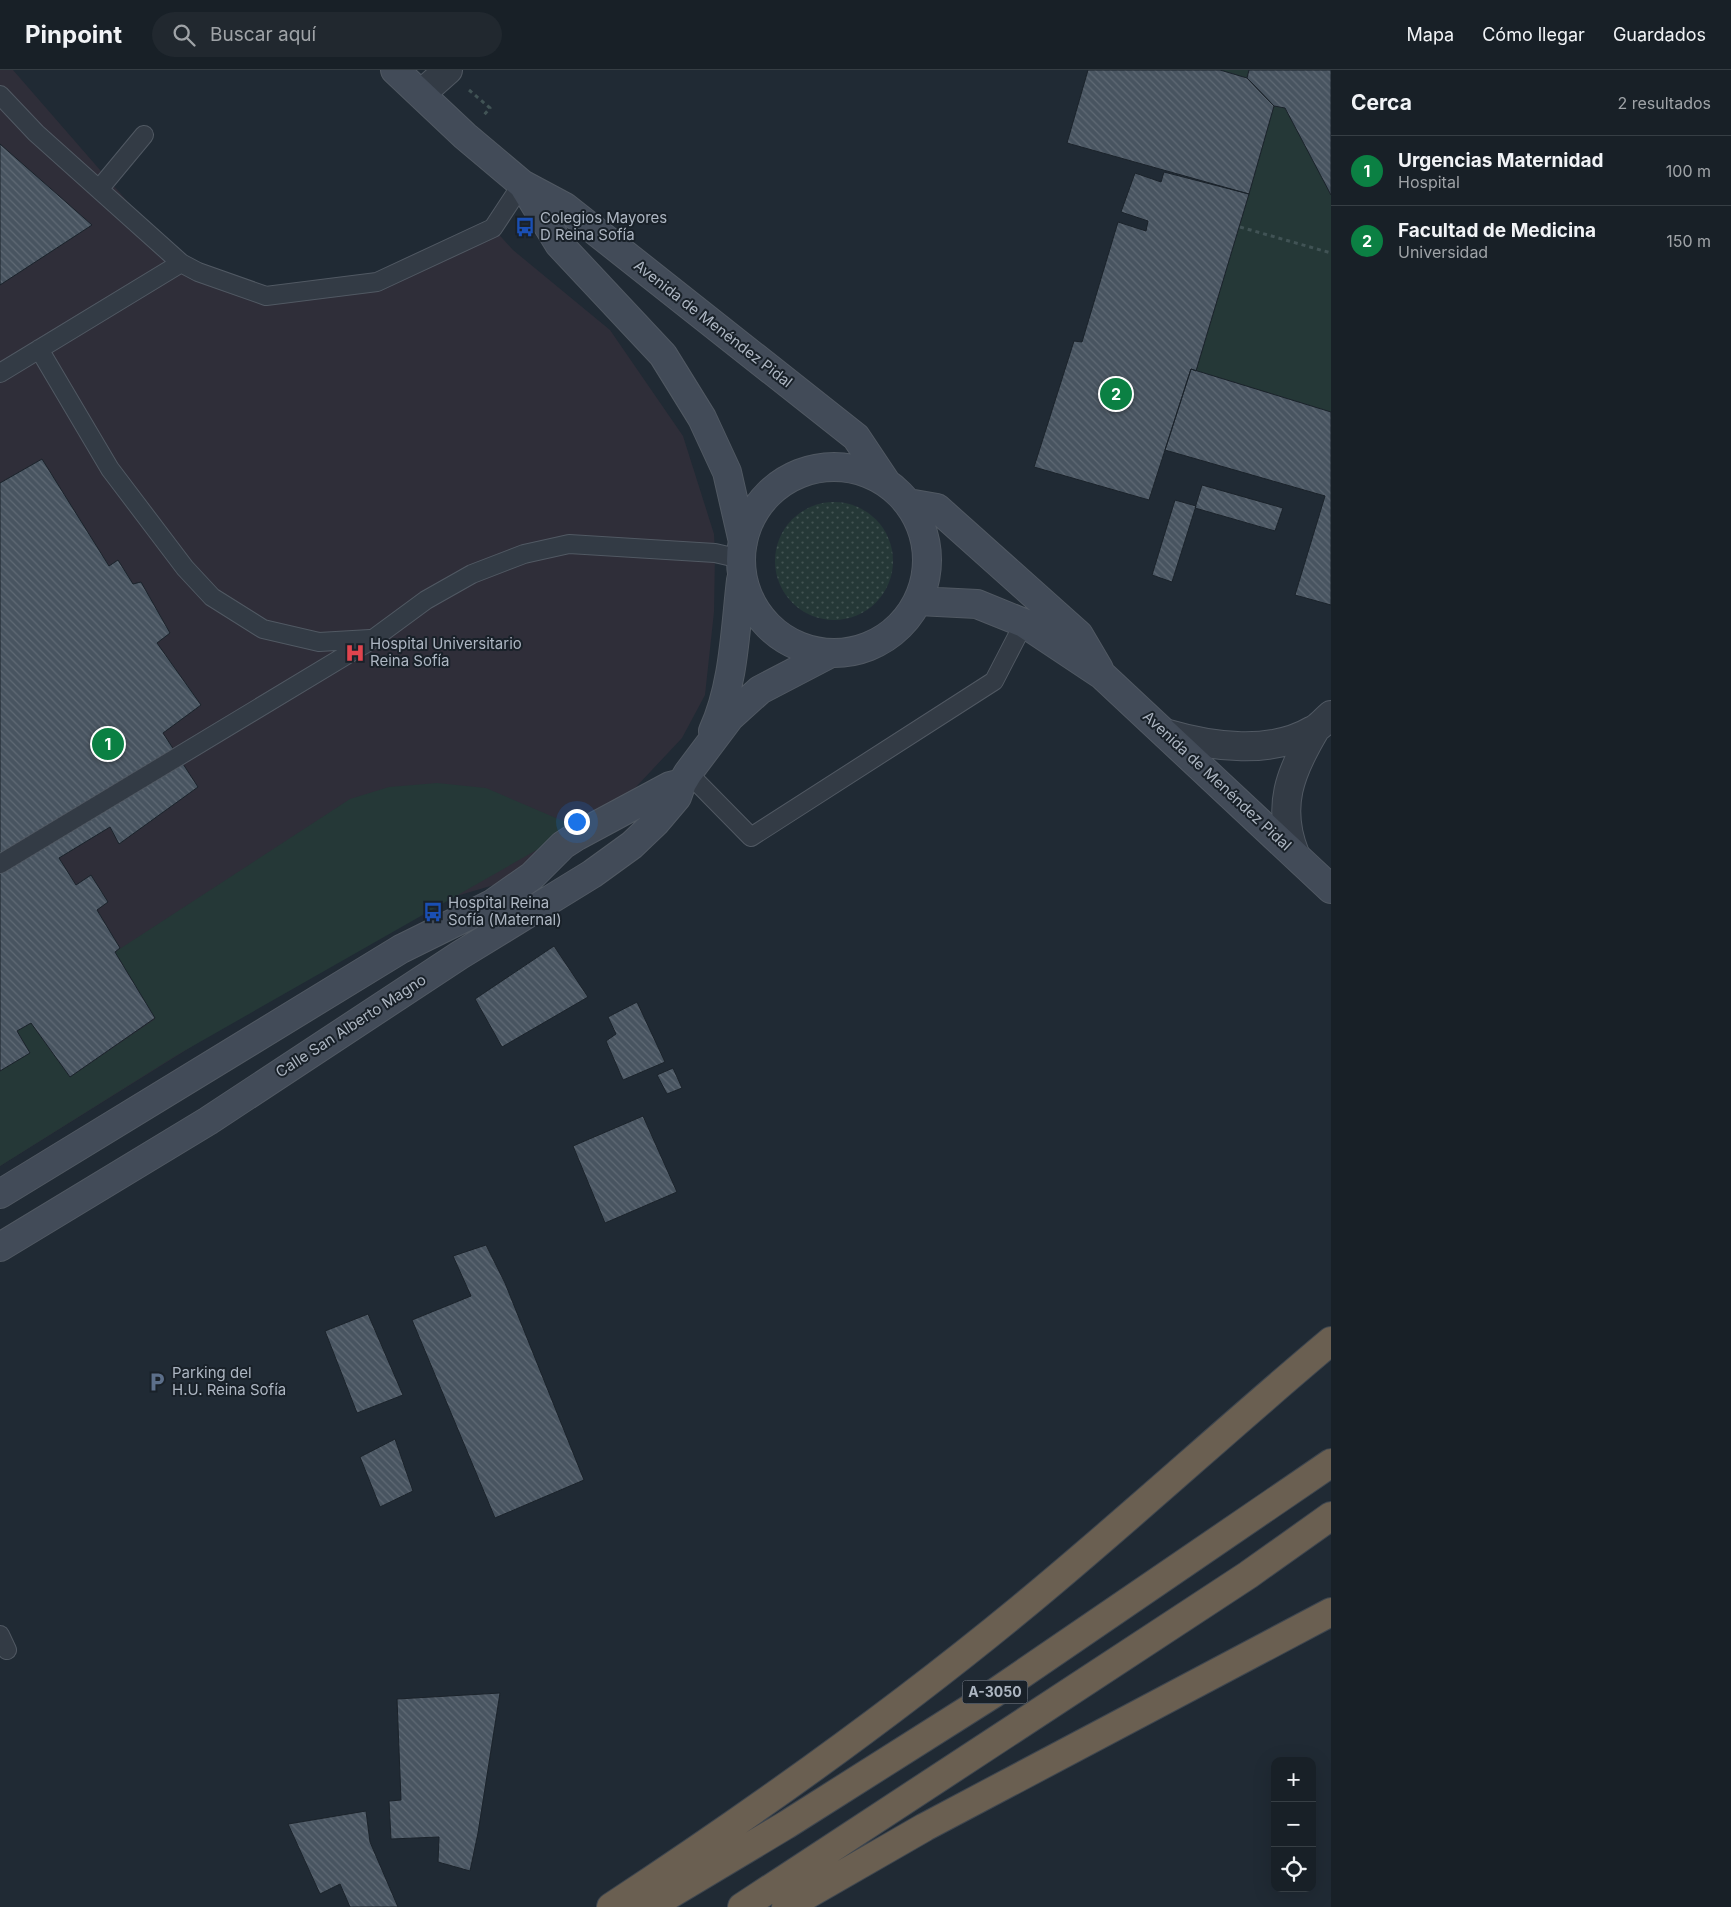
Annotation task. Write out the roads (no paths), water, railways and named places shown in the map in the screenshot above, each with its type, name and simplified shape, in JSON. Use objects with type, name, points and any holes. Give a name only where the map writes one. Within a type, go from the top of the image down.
[{"type":"highway","points":[[611,1907],[846,1744],[925,1685],[1029,1602],[1331,1341]]},
{"type":"highway","name":"A-3050","points":[[649,1907],[786,1825],[993,1694],[1331,1463]]},
{"type":"highway","name":"A-3050","points":[[742,1907],[1248,1575],[1331,1516]]},
{"type":"highway","points":[[786,1907],[933,1822],[1331,1612]]},
{"type":"main road","name":"Avenida de Menéndez Pidal","points":[[395,70],[522,184],[565,207],[856,437],[886,482]]},
{"type":"main road","name":"Avenida de Menéndez Pidal","points":[[522,184],[559,244],[662,355],[702,418],[727,472],[742,558]]},
{"type":"main road","points":[[828,467],[858,470],[886,482],[908,503],[921,525],[927,550],[926,576],[918,601],[902,623],[881,640],[856,651],[829,654],[798,646],[771,629],[752,604],[742,558],[753,514],[773,490],[799,474],[828,467]]},
{"type":"main road","name":"Avenida de Menéndez Pidal","points":[[908,503],[937,508],[952,521],[1079,635],[1102,675]]},
{"type":"main road","name":"Calle San Alberto Magno","points":[[705,748],[723,708],[732,654],[742,558]]},
{"type":"main road","name":"Avenida de Menéndez Pidal","points":[[918,601],[976,604],[1024,623],[1102,675],[1168,734],[1331,889]]},
{"type":"main road","name":"Calle San Alberto Magno","points":[[0,1247],[208,1122],[460,955],[592,874],[632,844],[655,823],[677,797],[685,778],[705,748],[730,717],[760,690],[829,654]]},
{"type":"main road","points":[[0,1194],[401,949],[492,904],[532,876],[563,845],[685,778]]},
{"type":"street","points":[[421,94],[448,70]]},
{"type":"street","points":[[1168,734],[1197,743],[1222,746],[1255,746],[1301,736],[1323,722]]},
{"type":"street","points":[[1295,854],[1288,837],[1285,810],[1299,759],[1323,722]]},
{"type":"lane","points":[[0,95],[36,133],[100,188],[181,263],[198,272],[266,296],[378,282],[493,228],[522,184]]},
{"type":"lane","points":[[100,188],[144,135]]},
{"type":"lane","points":[[0,373],[181,263]]},
{"type":"lane","points":[[39,349],[110,469],[185,568],[212,597],[263,629],[319,642],[373,639]]},
{"type":"lane","points":[[0,864],[144,775],[185,753],[373,639],[426,600],[472,574],[524,554],[569,544],[715,553],[742,558]]},
{"type":"lane","points":[[685,778],[751,837],[994,681],[1024,623]]},
{"type":"place","name":"Colegios Mayores D Reina Sofía","points":[[525,227]]},
{"type":"place","name":"Facultad de Medicina","points":[[1116,394]]},
{"type":"place","name":"Hospital Universitario Reina Sofía","points":[[355,653]]},
{"type":"place","name":"Urgencias Maternidad","points":[[108,744]]},
{"type":"place","name":"Hospital Reina Sofía (Maternal)","points":[[433,912]]},
{"type":"place","name":"Parking del H.U. Reina Sofía","points":[[157,1382]]}]
